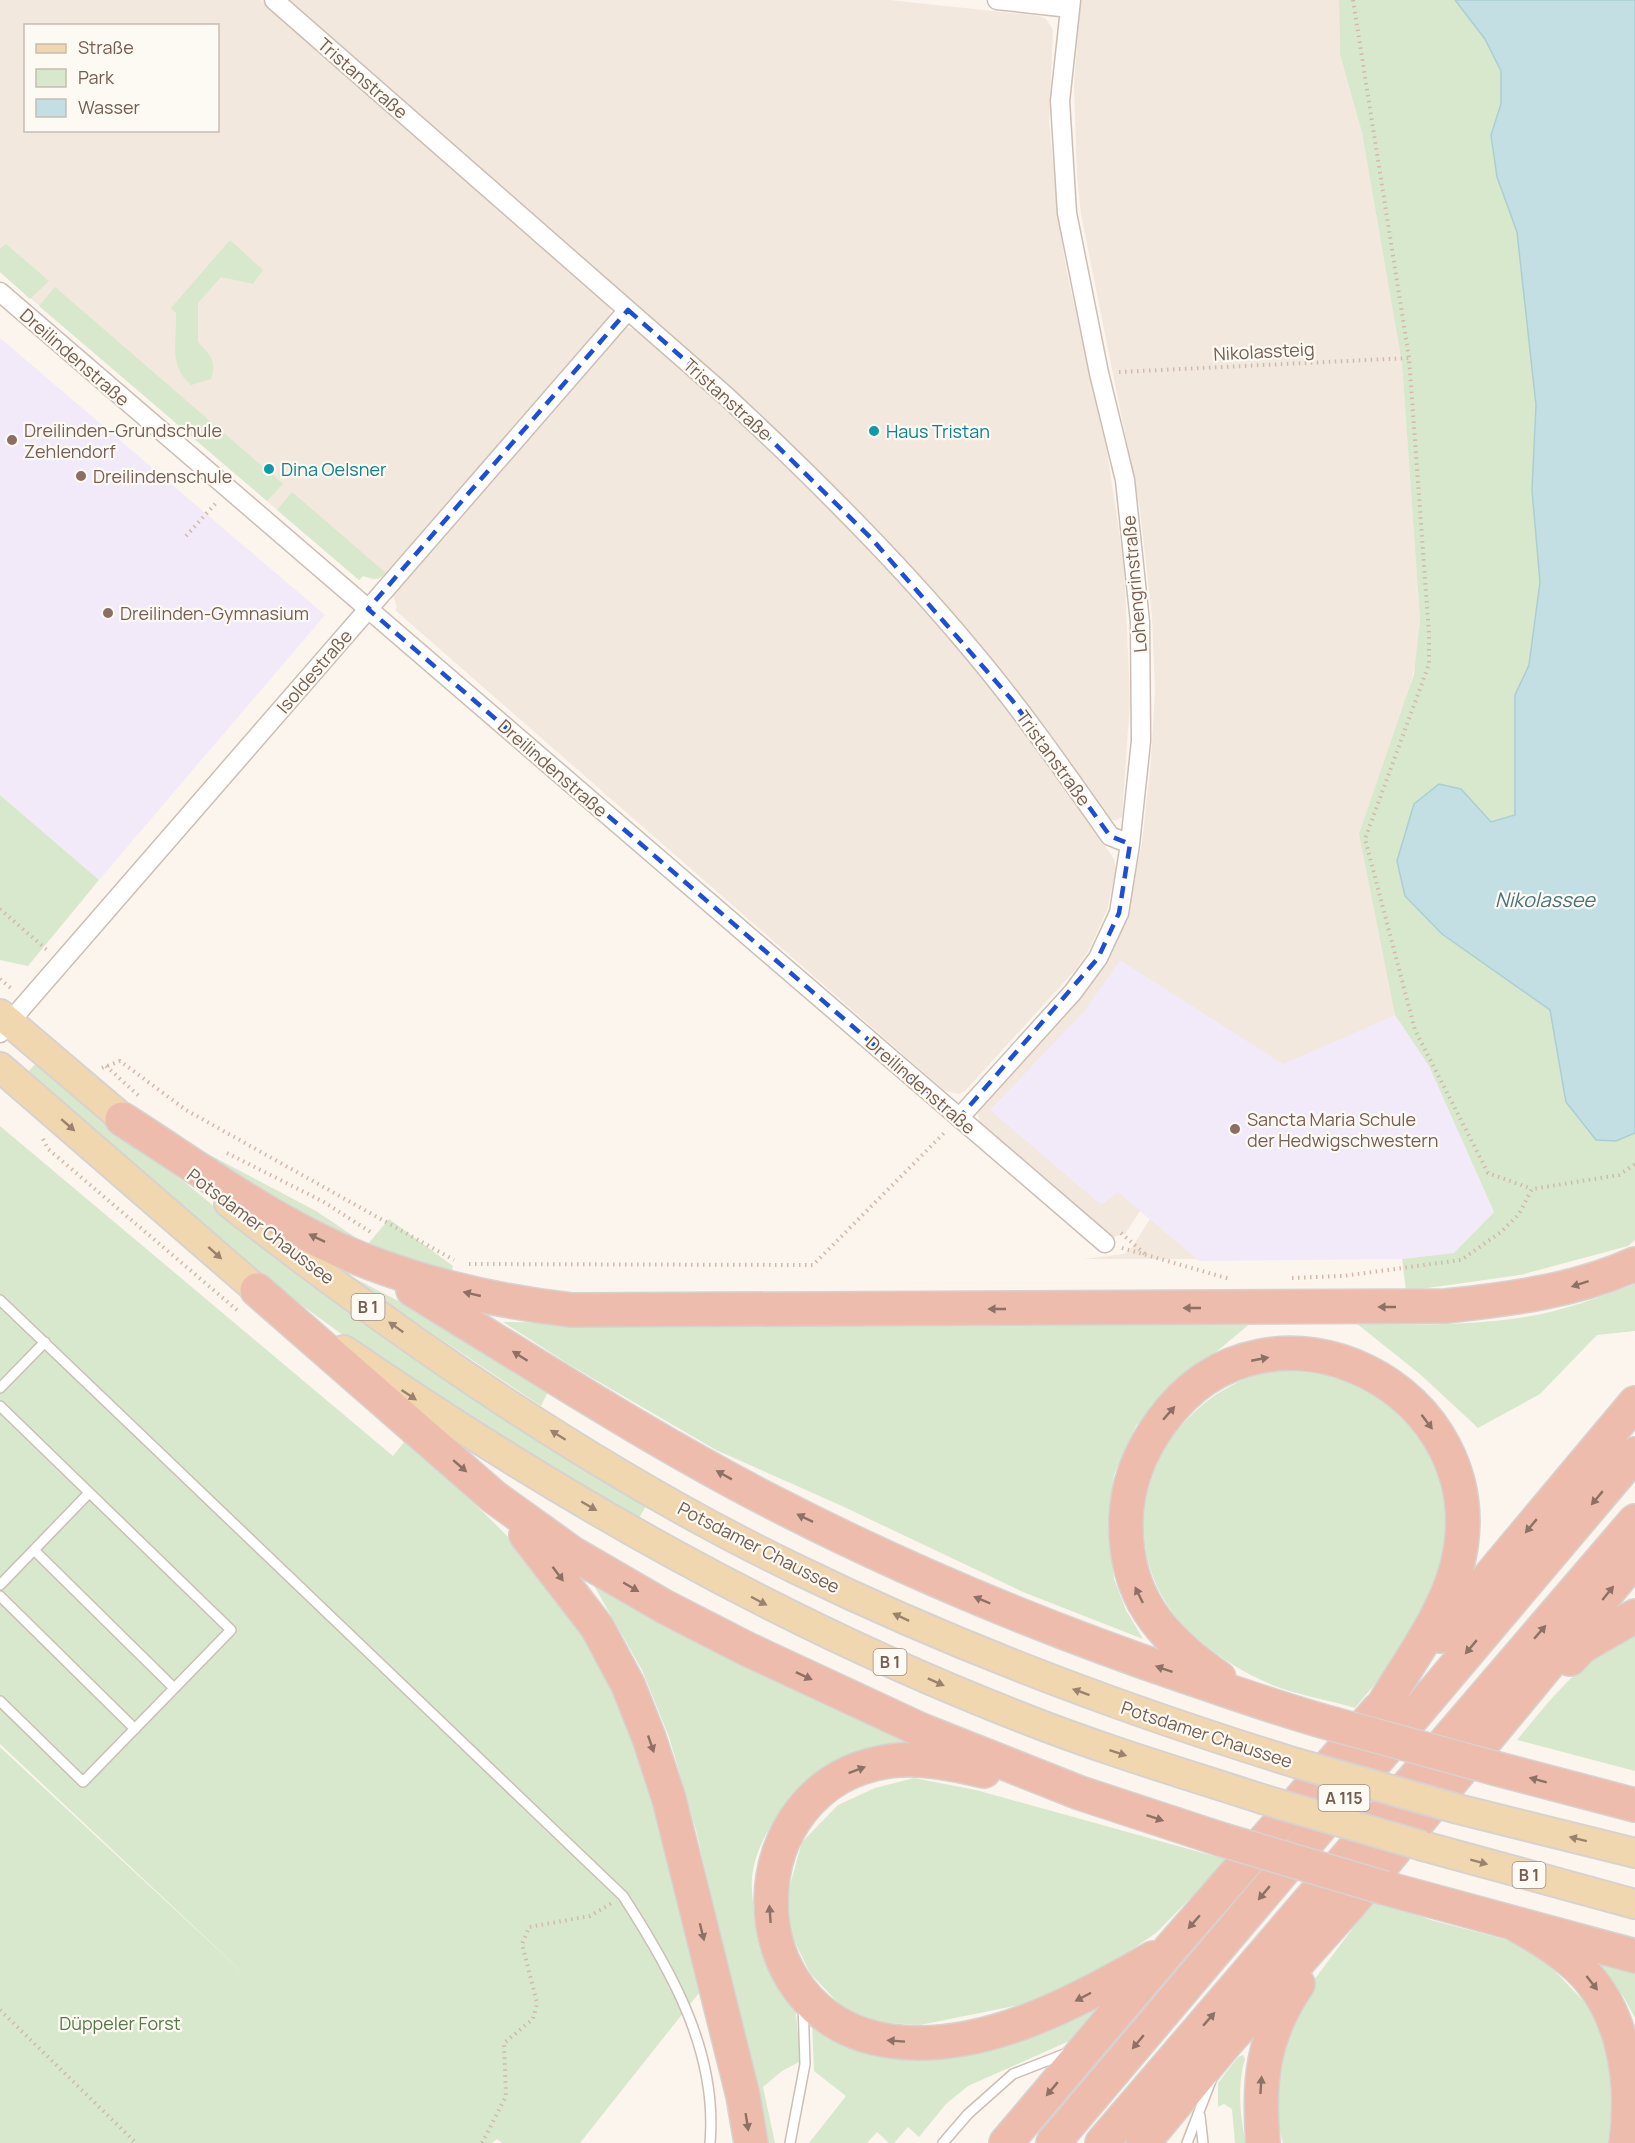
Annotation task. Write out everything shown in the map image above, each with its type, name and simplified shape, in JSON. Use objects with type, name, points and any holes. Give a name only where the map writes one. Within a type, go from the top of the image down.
[{"type":"highway","points":[[133,1110],[310,1236],[371,1248],[437,1286],[510,1303],[571,1311],[1446,1306],[1510,1299],[1570,1287],[1635,1264]]},
{"type":"highway","points":[[371,1248],[570,1387],[775,1504],[920,1573],[1020,1616],[1144,1662],[1299,1715],[1635,1805]]},
{"type":"highway","points":[[252,1304],[494,1497],[572,1553],[747,1649],[921,1730],[1080,1793],[1223,1840],[1385,1888],[1635,1956]]},
{"type":"highway","points":[[1299,1715],[1233,1688],[1179,1648],[1160,1628],[1144,1604],[1134,1583],[1125,1540],[1128,1494],[1135,1470],[1145,1447],[1169,1411],[1206,1380],[1245,1362],[1267,1357],[1314,1355],[1341,1359],[1371,1373],[1408,1400],[1428,1420],[1452,1464],[1462,1514],[1457,1565],[1439,1613],[1384,1704]]},
{"type":"highway","points":[[1006,2143],[1171,1948],[1384,1704],[1635,1403]]},
{"type":"highway","name":"A 115","points":[[1053,2143],[1635,1454]]},
{"type":"highway","points":[[494,1497],[548,1561],[597,1627],[627,1685],[649,1738],[669,1799],[743,2096],[751,2143]]},
{"type":"highway","name":"A 115","points":[[1102,2143],[1635,1521]]},
{"type":"highway","points":[[1143,2143],[1224,2045],[1350,1904],[1635,1559]]},
{"type":"highway","points":[[1505,1719],[1541,1692],[1581,1647],[1635,1617]]},
{"type":"highway","points":[[1080,1793],[961,1766],[907,1760],[889,1761],[852,1772],[822,1790],[795,1821],[784,1839],[775,1864],[770,1892],[772,1929],[780,1956],[802,1995],[816,2008],[851,2031],[891,2041],[938,2041],[983,2034],[1055,2010],[1171,1948]]},
{"type":"highway","points":[[1263,2143],[1261,2086],[1271,2033],[1281,2008],[1309,1967],[1349,1919],[1350,1904]]},
{"type":"highway","points":[[1513,1923],[1573,1962],[1608,2006],[1629,2061],[1631,2112],[1626,2143]]},
{"type":"main road","name":"Potsdamer Chaussee","points":[[3,1023],[133,1110],[300,1259],[447,1363],[533,1420],[685,1510],[794,1568],[966,1647],[1169,1724],[1458,1809],[1635,1853]]},
{"type":"main road","name":"B 1","points":[[0,1067],[252,1304],[422,1403],[538,1477],[663,1550],[771,1607],[1021,1718],[1087,1743],[1262,1799],[1635,1904]]},
{"type":"street","name":"Tristanstraße","points":[[274,0],[726,396],[872,538],[938,610],[1012,700],[1110,836],[1130,844]]},
{"type":"street","points":[[997,0],[1070,4]]},
{"type":"street","name":"Lohengrinstraße","points":[[959,1118],[1073,992],[1098,958],[1119,913],[1130,844],[1141,741],[1140,622],[1125,480],[1067,213],[1060,101],[1070,4]]},
{"type":"street","name":"Dreilindenstraße","points":[[0,292],[1105,1244]]},
{"type":"street","name":"Isoldestraße","points":[[3,1023],[61,962],[628,310]]},
{"type":"lane","points":[[0,1300],[623,1896],[662,1956],[684,2002],[710,2082],[712,2122],[710,2143]]},
{"type":"lane","points":[[0,1388],[45,1342]]},
{"type":"lane","points":[[0,1406],[231,1630],[84,1782],[0,1701]]},
{"type":"lane","points":[[0,1586],[89,1493]]},
{"type":"lane","points":[[34,1550],[174,1688]]},
{"type":"lane","points":[[0,1596],[135,1728]]},
{"type":"lane","points":[[790,2143],[805,2064],[802,1995]]},
{"type":"lane","points":[[943,2143],[968,2114],[1014,2074],[1091,2043]]},
{"type":"lane","points":[[1187,2143],[1200,2114],[1224,2045]]},
{"type":"lane","points":[[1200,2114],[1203,2143]]},
{"type":"path","points":[[1353,0],[1409,358],[1429,634],[1428,664],[1365,839],[1415,1030],[1488,1173],[1532,1189],[1619,1175],[1635,1164]]},
{"type":"path","name":"Nikolassteig","points":[[1119,372],[1409,358]]},
{"type":"path","points":[[186,536],[229,489]]},
{"type":"path","points":[[0,909],[61,962]]},
{"type":"path","points":[[133,1110],[106,1066],[120,1061],[186,1110],[460,1264],[813,1265],[959,1118]]},
{"type":"path","points":[[217,1148],[324,1202],[371,1248]]},
{"type":"path","points":[[48,1149],[252,1304]]},
{"type":"path","points":[[1287,1278],[1343,1276],[1461,1260],[1513,1220],[1532,1189]]},
{"type":"path","points":[[1105,1244],[1231,1280]]},
{"type":"path","points":[[482,2143],[506,2096],[504,2043],[532,2019],[537,2003],[522,1944],[529,1927],[590,1916],[623,1896]]},
{"type":"path","points":[[0,2010],[136,2143]]},
{"type":"highlighted area","points":[[628,310],[726,396],[871,538],[1012,700],[1110,836],[1130,844],[1119,913],[1098,958],[959,1118],[368,609]]},
{"type":"shaded area","points":[[0,0],[261,0],[609,306],[611,312],[608,318],[382,577],[373,580],[363,576],[359,580],[0,272]]},
{"type":"shaded area","points":[[285,0],[889,0],[1040,16],[1046,19],[1053,30],[1049,122],[1059,223],[1067,273],[1107,451],[1124,565],[1130,700],[1122,817],[1115,821],[1107,817],[1048,732],[963,625],[896,550],[822,474],[667,332]]},
{"type":"shaded area","points":[[1080,0],[1339,0],[1340,55],[1362,133],[1402,364],[1420,620],[1418,654],[1406,701],[1395,1015],[1402,1259],[1084,1259],[1124,1254],[1131,1249],[1150,1219],[1140,1211],[1125,1234],[1112,1237],[980,1123],[978,1114],[983,1103],[1081,997],[1114,949],[1126,920],[1142,843],[1151,762],[1155,690],[1152,616],[1140,509],[1081,214],[1077,176],[1074,86]]},
{"type":"shaded area","points":[[626,327],[636,330],[759,438],[865,542],[969,660],[1027,734],[1114,859],[1116,870],[1107,910],[1090,948],[1076,969],[965,1091],[959,1094],[945,1091],[395,610],[397,607],[393,595],[396,587]]},
{"type":"shaded area","name":"Dreilindenschule","points":[[0,338],[325,615],[99,880],[0,795]]},
{"type":"shaded area","name":"Sancta Maria Schule der Hedwigschwestern","points":[[1120,960],[1283,1064],[1395,1015],[1429,1066],[1494,1212],[1454,1253],[1402,1259],[1199,1261],[1118,1192],[1101,1205],[990,1110],[1086,1009]]},
{"type":"green space","points":[[1339,0],[1455,0],[1485,39],[1501,71],[1501,104],[1491,135],[1497,177],[1517,232],[1536,405],[1532,490],[1540,582],[1529,666],[1515,695],[1515,815],[1491,822],[1461,789],[1397,861],[1405,896],[1442,934],[1551,1010],[1566,1102],[1616,1141],[1635,1133],[1635,1240],[1628,1246],[1520,1275],[1406,1291],[1402,1259],[1454,1253],[1494,1212],[1429,1066],[1395,1015],[1359,834],[1414,674],[1420,620],[1402,364],[1362,133],[1340,55]]},
{"type":"green space","points":[[230,240],[263,270],[253,284],[221,277],[198,303],[198,342],[213,363],[213,373],[211,379],[191,385],[179,370],[176,361],[176,313],[171,308]]},
{"type":"green space","points":[[6,244],[49,281],[30,299],[0,272],[0,249]]},
{"type":"green space","points":[[55,287],[283,484],[267,501],[39,306]]},
{"type":"green space","points":[[292,492],[386,573],[378,579],[363,576],[359,580],[277,510]]},
{"type":"green space","points":[[0,795],[99,880],[28,966],[0,960]]},
{"type":"green space","points":[[38,1061],[233,1222],[649,1501],[636,1523],[347,1338],[296,1301],[235,1253],[25,1075]]},
{"type":"green space","name":"Düppeler Forst","points":[[0,1126],[393,1456],[405,1441],[477,1506],[523,1552],[564,1602],[582,1629],[625,1713],[641,1758],[656,1803],[703,1988],[580,2143],[502,2143],[497,2139],[492,2143],[0,2143],[0,1747],[255,1984],[0,1744]]},
{"type":"green space","points":[[189,1144],[316,1211],[367,1245],[389,1219],[453,1266],[450,1279],[328,1233]]},
{"type":"green space","points":[[352,1277],[445,1325],[549,1390],[541,1406],[352,1280]]},
{"type":"green space","points":[[1635,1284],[1635,1331],[1597,1335],[1540,1394],[1478,1428],[1421,1375],[1356,1323],[1420,1324],[1504,1320],[1567,1307]]},
{"type":"green space","points":[[503,1322],[694,1325],[1252,1322],[1209,1358],[1172,1384],[1136,1426],[1114,1475],[1109,1534],[1114,1579],[1126,1610],[1143,1639],[1023,1592],[842,1506],[716,1450],[570,1365]]},
{"type":"green space","points":[[1303,1370],[1329,1375],[1352,1383],[1374,1395],[1394,1410],[1426,1447],[1437,1469],[1448,1509],[1449,1549],[1431,1599],[1397,1656],[1355,1708],[1275,1686],[1218,1655],[1188,1630],[1163,1598],[1149,1563],[1144,1526],[1148,1490],[1161,1456],[1182,1425],[1210,1399],[1245,1379],[1266,1373]]},
{"type":"green space","points":[[592,1582],[915,1743],[861,1752],[824,1770],[790,1800],[776,1818],[756,1857],[752,1877],[755,1926],[761,1952],[771,1976],[795,2006],[801,2061],[782,2071],[763,2087],[775,2143],[767,2143],[696,1830],[669,1737],[642,1670]]},
{"type":"green space","points":[[1635,1635],[1635,1771],[1517,1740],[1556,1694],[1584,1666],[1600,1654]]},
{"type":"green space","points":[[914,1778],[976,1790],[1228,1860],[1156,1933],[1108,1966],[1039,2001],[920,2025],[872,2022],[840,2005],[810,1973],[791,1934],[788,1892],[802,1842],[838,1805],[875,1788]]},
{"type":"green space","points":[[1374,1900],[1431,1920],[1515,1942],[1550,1966],[1597,2015],[1617,2067],[1608,2143],[1283,2143],[1275,2114],[1275,2063],[1299,2000]]},
{"type":"green space","points":[[1602,1962],[1635,1970],[1635,2018],[1623,1996],[1600,1968]]},
{"type":"green space","points":[[1099,2007],[1100,2009],[1076,2038],[968,2086],[946,2104],[919,2137],[908,2127],[894,2143],[889,2143],[877,2132],[867,2143],[809,2143],[846,2096],[814,2071],[812,2021],[819,2030],[846,2046],[879,2055],[919,2058]]},
{"type":"green space","points":[[1243,2055],[1245,2059],[1240,2101],[1246,2143],[1235,2143],[1232,2109],[1224,2104],[1218,2107],[1218,2083],[1238,2057]]},
{"type":"water","name":"Nikolassee","points":[[1455,0],[1635,0],[1635,1133],[1616,1141],[1596,1140],[1566,1102],[1550,1010],[1442,934],[1405,896],[1397,861],[1414,804],[1439,784],[1461,789],[1491,822],[1515,815],[1515,695],[1529,665],[1540,582],[1532,490],[1536,405],[1517,232],[1497,177],[1491,135],[1501,104],[1501,71],[1485,39]]},
{"type":"place","name":"Haus Tristan","points":[[874,431]]},
{"type":"place","name":"Dreilinden-Grundschule Zehlendorf","points":[[12,440]]},
{"type":"place","name":"Dina Oelsner","points":[[269,469]]},
{"type":"place","name":"Dreilindenschule","points":[[81,476]]},
{"type":"place","name":"Dreilinden-Gymnasium","points":[[108,613]]},
{"type":"place","name":"Sancta Maria Schule der Hedwigschwestern","points":[[1235,1129]]}]
